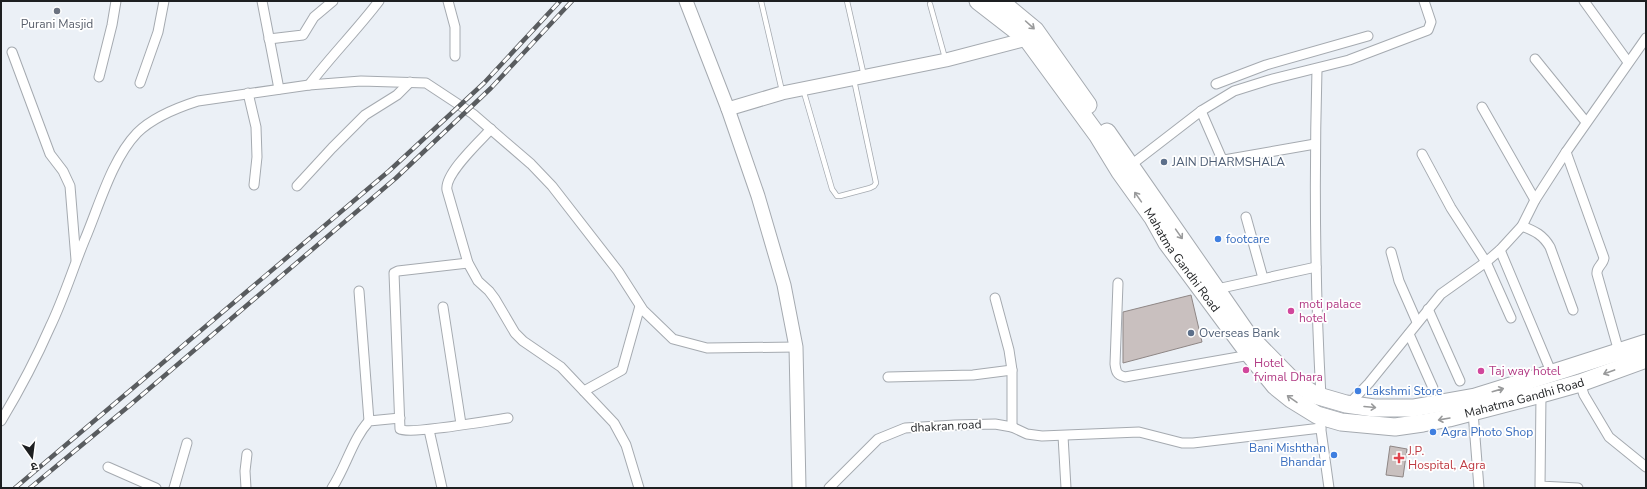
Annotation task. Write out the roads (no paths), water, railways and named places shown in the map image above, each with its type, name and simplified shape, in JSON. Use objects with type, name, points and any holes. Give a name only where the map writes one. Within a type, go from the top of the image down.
[{"type":"highway","name":"Mahatma Gandhi Road","points":[[978,1],[1027,39],[1098,136],[1120,172],[1153,218],[1167,243],[1250,355],[1275,386],[1319,421],[1395,427],[1449,418],[1541,394],[1646,359]]},
{"type":"highway","name":"Mahatma Gandhi Road","points":[[1000,1],[1035,30],[1248,334],[1291,379],[1315,395],[1348,405],[1374,408],[1413,408],[1475,397],[1552,374],[1646,343]]},
{"type":"street","points":[[99,77],[112,25],[116,1]]},
{"type":"street","points":[[140,82],[158,32],[164,1]]},
{"type":"street","points":[[262,1],[280,89]]},
{"type":"street","points":[[269,39],[303,35],[314,17],[333,1]]},
{"type":"street","points":[[309,85],[331,56],[364,21],[379,1]]},
{"type":"street","points":[[448,1],[455,27],[456,56]]},
{"type":"street","points":[[686,1],[728,109],[758,196],[784,285],[796,347],[799,488]]},
{"type":"street","points":[[1216,84],[1285,69],[1317,68],[1349,60],[1428,30],[1430,26],[1430,18],[1424,1]]},
{"type":"street","points":[[1584,1],[1628,62]]},
{"type":"street","points":[[1131,165],[1201,112],[1234,91],[1368,36]]},
{"type":"street","points":[[1348,405],[1369,383],[1441,294],[1486,262],[1500,250],[1522,226],[1536,200],[1566,152],[1646,38]]},
{"type":"street","points":[[728,109],[803,88],[946,60],[1027,39]]},
{"type":"street","points":[[12,52],[50,154],[63,171],[70,186],[76,262]]},
{"type":"street","points":[[1535,60],[1586,122]]},
{"type":"street","points":[[1317,68],[1315,144],[1316,314],[1321,397]]},
{"type":"street","points":[[2,415],[16,397],[51,326],[118,159],[136,134],[148,123],[181,106],[198,101],[309,85],[360,81],[426,83],[473,114],[531,164],[552,186],[618,271],[640,306],[673,338],[701,348],[796,347]]},
{"type":"street","points":[[297,186],[365,115],[397,95],[410,82]]},
{"type":"street","points":[[248,93],[256,127],[257,157],[254,185]]},
{"type":"street","points":[[1482,107],[1536,200]]},
{"type":"street","points":[[1201,112],[1221,157],[1224,160],[1315,144]]},
{"type":"street","points":[[491,129],[458,164],[446,181],[447,190],[468,263],[478,281],[495,299],[514,333],[523,341],[561,367],[618,429],[626,446],[639,488]]},
{"type":"street","points":[[1566,152],[1604,258],[1603,262],[1598,268],[1597,274],[1619,352]]},
{"type":"street","points":[[1422,154],[1451,208],[1486,262],[1511,318]]},
{"type":"street","points":[[1246,217],[1262,278]]},
{"type":"street","points":[[1522,226],[1536,231],[1545,239],[1550,247],[1573,310]]},
{"type":"street","points":[[1500,250],[1552,374]]},
{"type":"street","points":[[1391,252],[1399,281],[1417,322]]},
{"type":"street","points":[[468,263],[398,271],[394,273],[400,429],[402,431],[429,430],[508,418]]},
{"type":"street","points":[[1217,289],[1316,267]]},
{"type":"street","points":[[1118,283],[1115,364],[1117,373],[1120,376],[1125,377],[1250,355]]},
{"type":"street","points":[[332,488],[361,433],[369,421],[358,291]]},
{"type":"street","points":[[995,298],[1009,350],[1012,370],[1012,427]]},
{"type":"street","points":[[584,391],[622,370],[640,306]]},
{"type":"street","points":[[444,307],[461,424]]},
{"type":"street","points":[[1428,309],[1460,381]]},
{"type":"street","points":[[1409,334],[1433,388]]},
{"type":"street","points":[[888,377],[973,375],[1012,370]]},
{"type":"street","points":[[1580,382],[1584,395],[1609,437],[1646,467]]},
{"type":"street","points":[[1541,394],[1540,487],[1578,488]]},
{"type":"street","points":[[1473,412],[1479,488]]},
{"type":"street","points":[[369,421],[400,418]]},
{"type":"street","points":[[1319,421],[1329,488]]},
{"type":"street","name":"dhakran road","points":[[829,488],[878,439],[905,428],[995,424],[1012,427],[1027,434],[1042,436],[1139,432],[1182,443],[1193,443],[1319,421]]},
{"type":"street","points":[[429,430],[442,488]]},
{"type":"street","points":[[1063,436],[1066,488]]},
{"type":"street","points":[[174,488],[187,443]]},
{"type":"street","points":[[246,488],[245,471],[247,454]]},
{"type":"street","points":[[108,467],[156,488]]},
{"type":"lane","points":[[761,1],[782,93]]},
{"type":"lane","points":[[803,88],[832,189],[836,196],[874,186],[876,183],[848,1]]},
{"type":"lane","points":[[930,4],[946,60]]},
{"type":"railway","points":[[15,488],[389,171],[484,83],[560,1]]},
{"type":"railway","points":[[30,488],[129,406],[396,178],[491,88],[572,1]]},
{"type":"place","name":"Purani Masjid","points":[[57,11]]},
{"type":"place","name":"JAIN DHARMSHALA","points":[[1164,162]]},
{"type":"place","name":"footcare","points":[[1218,239]]},
{"type":"place","name":"moti palace hotel","points":[[1291,311]]},
{"type":"place","name":"Overseas Bank","points":[[1191,333]]},
{"type":"place","name":"Hotel fvimal Dhara","points":[[1246,370]]},
{"type":"place","name":"Taj way hotel","points":[[1481,371]]},
{"type":"place","name":"Lakshmi Store","points":[[1358,391]]},
{"type":"place","name":"Agra Photo Shop","points":[[1433,432]]},
{"type":"place","name":"Bani Mishthan Bhandar","points":[[1334,455]]},
{"type":"place","name":"J.P. Hospital, Agra","points":[[1399,458]]}]
